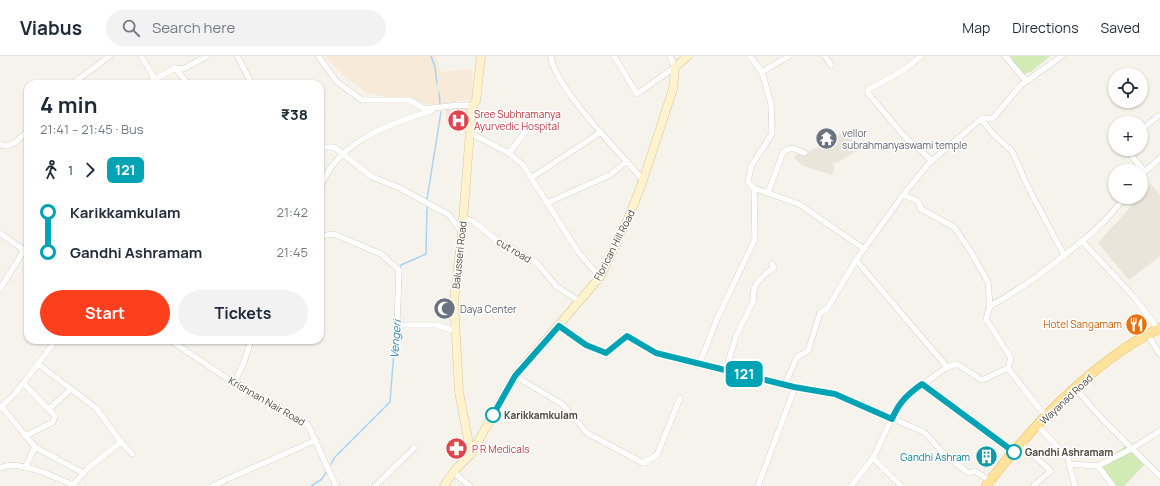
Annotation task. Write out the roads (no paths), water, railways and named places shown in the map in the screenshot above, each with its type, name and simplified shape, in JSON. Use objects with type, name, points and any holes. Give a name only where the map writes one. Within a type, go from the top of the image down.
[{"type":"main road","name":"Wayanad Road","points":[[988,485],[1037,425],[1104,363],[1147,334],[1159,329]]},
{"type":"street","points":[[77,80],[110,56]]},
{"type":"street","points":[[141,56],[155,79],[175,68],[183,69],[207,56]]},
{"type":"street","points":[[237,56],[250,80]]},
{"type":"street","points":[[318,56],[337,82],[362,100],[408,100],[425,109],[472,106]]},
{"type":"street","name":"Balusseri Road","points":[[471,454],[459,392],[454,301],[464,218],[472,106],[476,101],[481,56]]},
{"type":"street","points":[[551,56],[551,63],[567,92],[644,180]]},
{"type":"street","points":[[614,56],[637,94],[688,56]]},
{"type":"street","points":[[670,56],[675,67]]},
{"type":"street","points":[[750,56],[762,72],[771,104],[772,134],[751,166],[748,182],[754,188],[799,204],[864,249]]},
{"type":"street","points":[[762,72],[789,56]]},
{"type":"street","points":[[825,56],[831,65]]},
{"type":"street","points":[[921,56],[905,69],[868,90],[868,93],[904,136],[932,161]]},
{"type":"street","points":[[1005,56],[1026,81]]},
{"type":"street","points":[[785,384],[797,357],[808,352],[820,313],[827,310],[856,260],[903,195],[932,161],[981,119],[993,118],[1020,85],[1062,56]]},
{"type":"street","name":"Florican Hill Road","points":[[444,486],[453,472],[471,454],[515,376],[600,277],[628,219],[644,180],[672,89],[675,67]]},
{"type":"street","points":[[175,68],[185,80]]},
{"type":"street","points":[[324,181],[333,163],[376,130],[440,108]]},
{"type":"street","points":[[1148,124],[1158,116]]},
{"type":"street","points":[[981,119],[994,135],[1012,151],[1028,188],[1064,255]]},
{"type":"street","points":[[509,153],[530,127]]},
{"type":"street","points":[[531,178],[601,132]]},
{"type":"street","points":[[470,133],[509,153],[523,166],[579,253],[600,277]]},
{"type":"street","points":[[0,144],[3,146],[10,146],[24,134]]},
{"type":"street","points":[[324,147],[334,147],[372,177],[398,187],[449,215],[462,233]]},
{"type":"street","points":[[768,193],[783,152],[788,148],[794,148],[805,153]]},
{"type":"street","points":[[1148,169],[1160,158]]},
{"type":"street","points":[[547,203],[610,175],[627,161]]},
{"type":"street","points":[[699,365],[716,321],[755,239],[754,188]]},
{"type":"street","points":[[851,486],[873,458],[898,405],[904,398],[946,367],[957,364],[982,380],[1008,368],[1011,358],[986,319],[990,306],[988,282],[971,252],[954,227],[921,209],[918,201],[903,195]]},
{"type":"street","points":[[990,306],[1024,287],[1082,241],[1113,214],[1119,204]]},
{"type":"street","name":"cut road","points":[[464,218],[473,221],[495,239],[536,264],[556,286],[579,301]]},
{"type":"street","points":[[0,233],[24,251]]},
{"type":"street","points":[[324,235],[334,234],[381,254],[399,270],[397,325],[436,325],[456,331]]},
{"type":"street","points":[[1082,241],[1134,297],[1159,329]]},
{"type":"street","points":[[0,289],[24,255]]},
{"type":"street","points":[[856,260],[946,367]]},
{"type":"street","points":[[726,369],[736,336],[754,300],[752,293],[759,279],[774,267],[772,264]]},
{"type":"street","points":[[559,326],[586,345],[606,353],[627,336],[656,353],[699,365],[726,369],[794,387],[835,394],[924,432],[947,457],[969,473],[975,471],[988,485]]},
{"type":"street","points":[[1147,334],[1160,354]]},
{"type":"street","points":[[53,344],[23,383],[1,408],[35,447],[83,473]]},
{"type":"street","name":"Krishnan Nair Road","points":[[176,344],[234,383],[308,425],[336,486]]},
{"type":"street","points":[[234,383],[244,362],[249,344]]},
{"type":"street","points":[[38,364],[96,408],[121,442],[132,454]]},
{"type":"street","points":[[1008,368],[1038,407],[1047,416]]},
{"type":"street","points":[[515,376],[562,404],[587,433],[644,463],[657,455],[680,398]]},
{"type":"street","points":[[23,383],[55,416],[53,422],[24,436]]},
{"type":"street","points":[[922,384],[1014,452]]},
{"type":"street","points":[[758,486],[794,387]]},
{"type":"street","points":[[49,409],[71,389]]},
{"type":"street","points":[[1076,389],[1131,449],[1160,476]]},
{"type":"street","points":[[1037,425],[1068,458],[1075,486]]},
{"type":"street","points":[[1069,464],[1098,466],[1131,449],[1160,431]]},
{"type":"street","points":[[212,486],[316,440]]},
{"type":"street","points":[[0,468],[8,464],[43,472],[74,485],[83,473],[121,442]]},
{"type":"street","points":[[1021,444],[1051,471],[1033,486]]},
{"type":"street","points":[[25,468],[35,447]]},
{"type":"street","points":[[375,486],[414,448]]},
{"type":"street","points":[[873,458],[901,486]]},
{"type":"street","points":[[1098,466],[1113,486]]},
{"type":"street","points":[[453,472],[470,486]]},
{"type":"waterway","name":"Vengeri","points":[[431,56],[435,67],[437,84]]},
{"type":"waterway","points":[[439,92],[440,104]]},
{"type":"waterway","name":"Vengeri","points":[[427,199],[441,112]]},
{"type":"waterway","name":"Vengeri","points":[[400,268],[401,265],[426,254],[427,207]]},
{"type":"waterway","name":"Vengeri","points":[[331,464],[335,457],[390,402],[396,326]]},
{"type":"waterway","name":"Vengeri","points":[[311,486],[322,479],[326,472]]},
{"type":"place","name":"Sree Subhramanya Ayurvedic Hospital","points":[[459,120]]},
{"type":"place","name":"vellor subrahmanyaswami temple","points":[[827,139]]},
{"type":"place","name":"Daya Center","points":[[445,309]]},
{"type":"place","name":"Hotel Sangamam","points":[[1137,324]]},
{"type":"place","name":"Karikkamkulam","points":[[493,415]]},
{"type":"place","name":"P R Medicals","points":[[456,449]]},
{"type":"place","name":"Gandhi Ashramam","points":[[1014,452]]},
{"type":"place","name":"Gandhi Ashram","points":[[986,457]]}]
